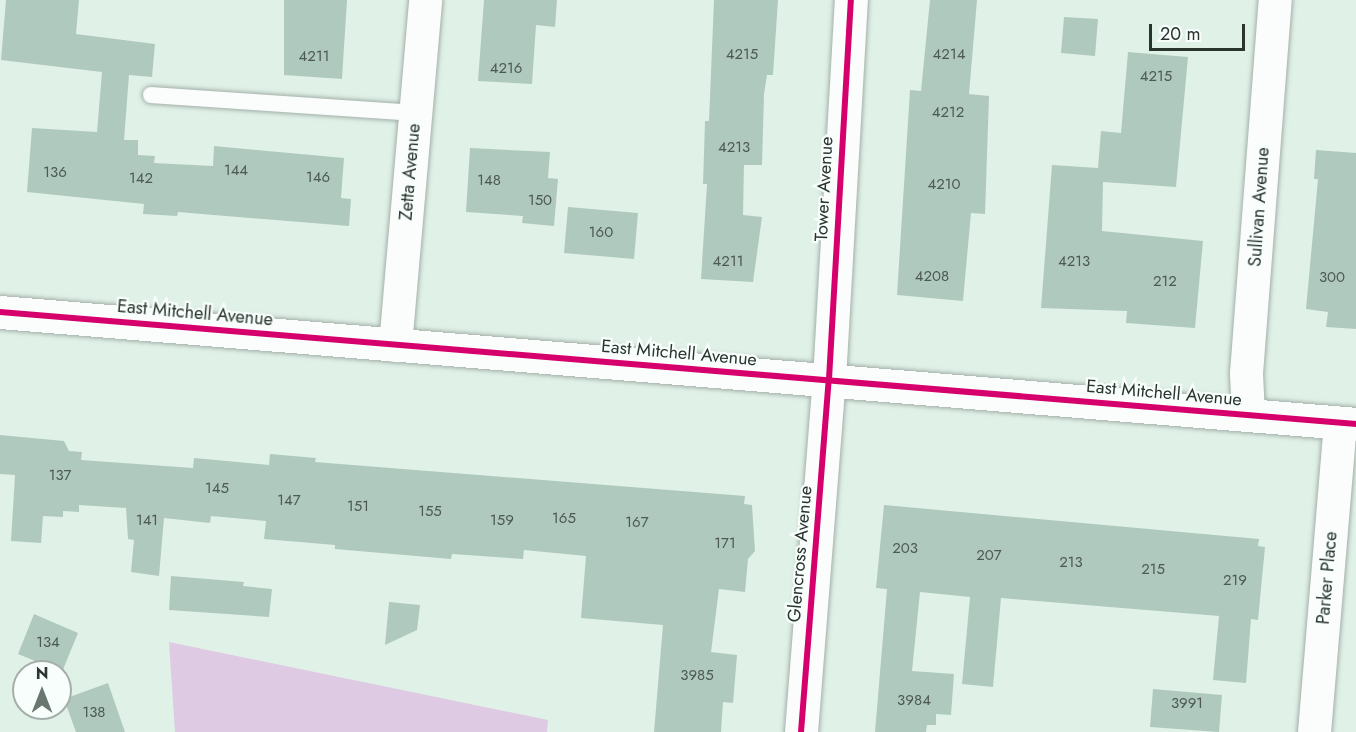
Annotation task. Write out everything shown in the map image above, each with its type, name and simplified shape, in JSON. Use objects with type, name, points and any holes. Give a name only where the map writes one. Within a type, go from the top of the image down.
[{"type":"street","name":"Zetta Avenue","points":[[395,345],[425,0]]},
{"type":"street","name":"Tower Avenue","points":[[829,379],[851,0]]},
{"type":"street","name":"Sullivan Avenue","points":[[1248,415],[1246,373],[1275,0]]},
{"type":"street","name":"East Mitchell Avenue","points":[[0,312],[829,379],[1348,424]]},
{"type":"street","name":"Glencross Avenue","points":[[801,732],[829,379]]},
{"type":"street","name":"Parker Place","points":[[1314,732],[1348,424]]},
{"type":"lane","points":[[151,95],[415,113]]},
{"type":"shaded area","points":[[169,642],[548,720],[547,732],[175,732]]},
{"type":"building","points":[[6,0],[79,0],[76,34],[155,44],[152,77],[129,75],[124,140],[138,140],[138,155],[155,156],[154,163],[213,166],[214,146],[344,158],[341,198],[351,199],[349,226],[178,212],[177,216],[143,214],[144,204],[27,192],[32,128],[97,132],[102,72],[1,60]]},
{"type":"building","points":[[284,0],[347,0],[342,79],[284,75]]},
{"type":"building","points":[[484,0],[557,0],[555,27],[536,25],[532,84],[478,81]]},
{"type":"building","points":[[714,0],[778,0],[773,75],[767,75],[764,94],[762,165],[744,165],[743,215],[762,217],[753,282],[701,279],[707,184],[703,184],[705,121],[709,121]]},
{"type":"building","points":[[930,0],[977,0],[969,94],[989,96],[985,214],[971,213],[963,301],[897,295],[910,90],[921,91]]},
{"type":"building","points":[[1064,17],[1098,19],[1095,56],[1061,53]]},
{"type":"building","points":[[1128,52],[1188,57],[1176,187],[1103,182],[1102,231],[1203,241],[1195,328],[1126,323],[1127,311],[1041,308],[1052,165],[1098,168],[1101,131],[1121,133]]},
{"type":"building","points":[[470,148],[550,152],[548,178],[558,179],[554,226],[522,223],[523,216],[466,212]]},
{"type":"building","points":[[1316,150],[1356,153],[1356,329],[1326,327],[1328,312],[1306,309],[1318,179],[1314,179]]},
{"type":"building","points":[[568,207],[638,213],[634,259],[564,253]]},
{"type":"building","points":[[0,435],[64,441],[69,451],[82,452],[81,460],[193,468],[194,458],[269,465],[270,454],[316,458],[315,462],[745,496],[744,504],[752,505],[755,551],[748,559],[745,592],[719,589],[711,652],[737,655],[733,703],[723,702],[721,732],[654,732],[663,625],[581,618],[586,556],[524,550],[523,559],[452,554],[451,559],[335,549],[335,545],[264,539],[266,521],[211,516],[210,523],[164,518],[159,576],[131,572],[134,540],[128,539],[126,508],[79,505],[79,512],[63,511],[63,517],[43,516],[41,543],[11,541],[15,475],[0,474]]},
{"type":"building","points":[[884,505],[1259,539],[1258,546],[1265,547],[1258,620],[1251,619],[1246,683],[1213,680],[1219,616],[1001,598],[993,687],[962,684],[970,597],[920,592],[912,671],[954,674],[951,715],[936,714],[936,725],[927,725],[926,732],[875,732],[887,589],[876,588]]},
{"type":"building","points":[[171,576],[244,582],[243,586],[272,589],[269,617],[169,610]]},
{"type":"building","points":[[389,602],[420,605],[417,630],[385,645]]},
{"type":"building","points":[[34,614],[78,633],[67,660],[33,660],[18,654]]},
{"type":"building","points":[[108,683],[125,732],[76,732],[72,720],[72,696]]},
{"type":"building","points":[[1153,689],[1222,695],[1219,732],[1150,727]]},
{"type":"cycle path","points":[[801,732],[829,379],[851,0]]},
{"type":"cycle path","points":[[0,312],[1356,424]]}]
